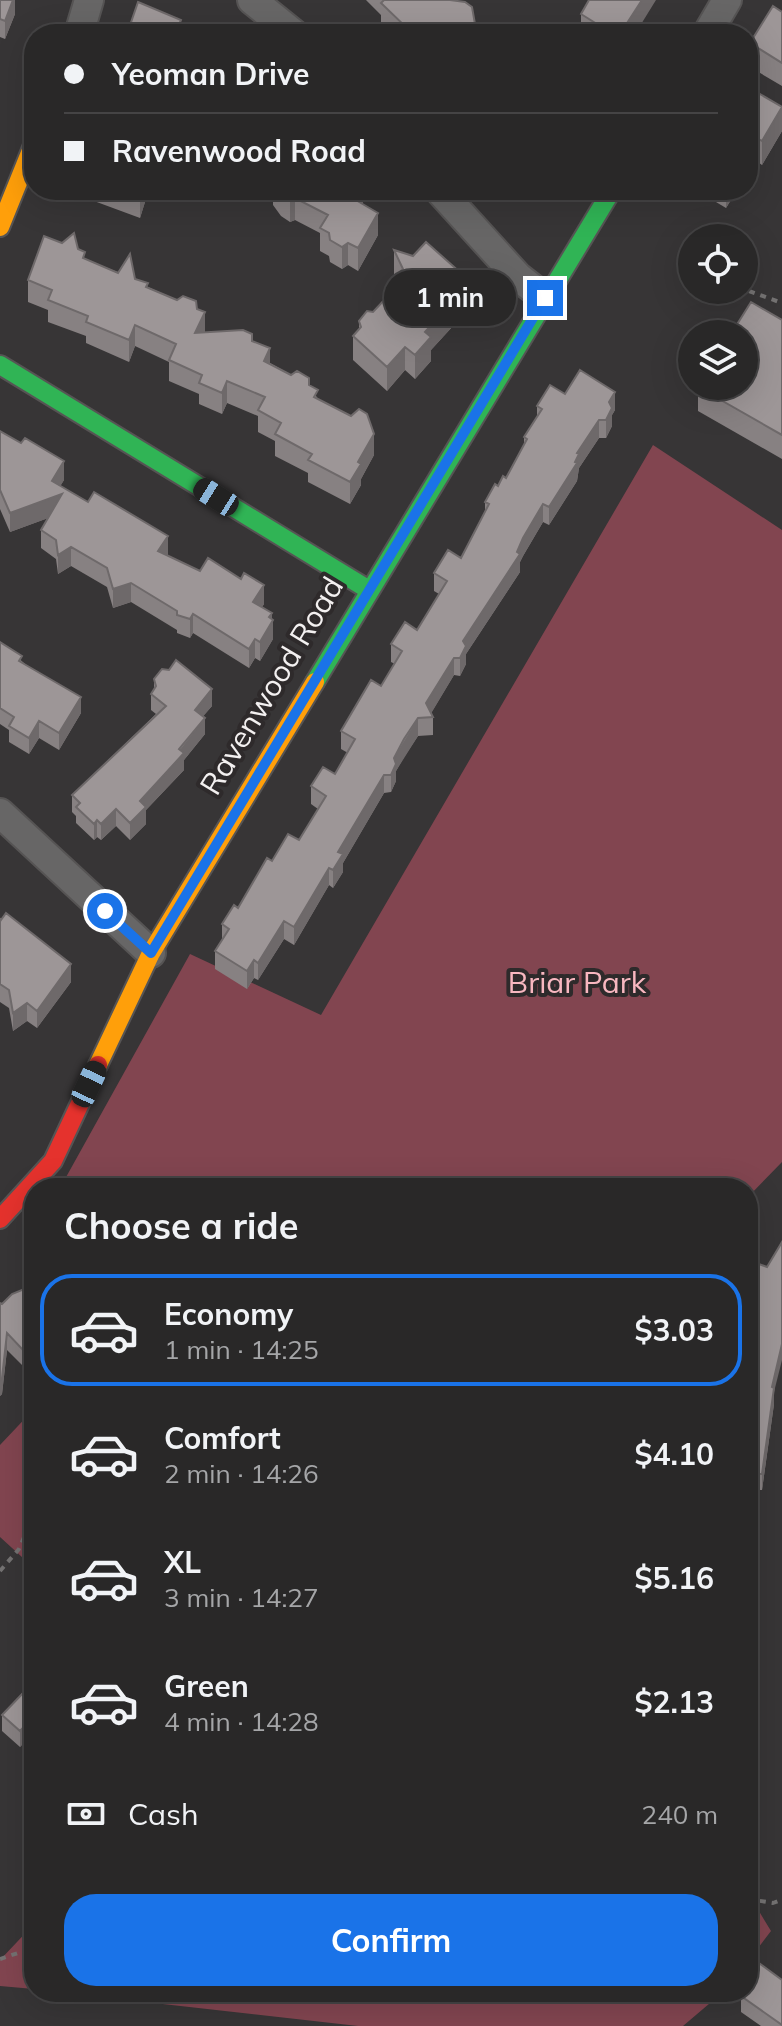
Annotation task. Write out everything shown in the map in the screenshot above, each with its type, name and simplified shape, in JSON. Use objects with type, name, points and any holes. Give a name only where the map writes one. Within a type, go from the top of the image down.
[{"type":"street","points":[[82,24],[89,0]]},
{"type":"street","points":[[252,0],[282,24]]},
{"type":"street","points":[[713,24],[727,0]]},
{"type":"street","points":[[0,227],[24,168]]},
{"type":"street","points":[[448,200],[518,277],[545,298]]},
{"type":"street","name":"Ravenwood Road","points":[[37,1178],[53,1161],[151,953],[606,200]]},
{"type":"street","points":[[0,365],[369,590]]},
{"type":"street","points":[[0,813],[151,953]]},
{"type":"street","name":"Ravenwood Road","points":[[0,1219],[24,1193]]},
{"type":"path","points":[[758,294],[782,303]]},
{"type":"path","points":[[0,1571],[19,1549],[24,1537]]},
{"type":"path","points":[[758,1901],[773,1903],[781,1900]]},
{"type":"path","points":[[0,1959],[24,1951]]},
{"type":"green space","name":"Briar Park","points":[[653,445],[782,530],[782,1162],[758,1187],[758,1178],[66,1178],[190,954],[321,1015]]},
{"type":"green space","points":[[24,1420],[24,1559],[0,1537],[0,1445]]},
{"type":"green space","points":[[758,1910],[771,1931],[758,1948]]},
{"type":"green space","points":[[24,1935],[24,1988],[0,1986],[0,1960]]},
{"type":"green space","points":[[145,2002],[711,2002],[683,2026],[358,2026]]},
{"type":"building","points":[[0,0],[13,0],[5,21],[0,19]]},
{"type":"building","points":[[384,0],[465,2],[472,7],[475,24],[403,24],[381,3]]},
{"type":"building","points":[[589,0],[642,0],[626,24],[597,24],[581,14]]},
{"type":"building","points":[[138,2],[181,20],[179,24],[130,24]]},
{"type":"building","points":[[773,6],[782,12],[782,63],[758,48],[758,30]]},
{"type":"building","points":[[758,93],[782,107],[762,141],[758,139]]},
{"type":"building","points":[[299,200],[356,200],[378,213],[358,248],[348,243],[342,247],[330,240],[329,233],[320,228],[328,215]]},
{"type":"building","points":[[74,233],[78,249],[85,252],[83,258],[118,273],[130,254],[135,279],[148,283],[146,287],[177,300],[183,296],[196,301],[197,309],[205,312],[195,333],[243,330],[252,334],[252,341],[270,348],[264,361],[291,375],[297,371],[309,378],[309,385],[318,390],[314,397],[351,416],[359,409],[367,414],[374,434],[350,482],[308,460],[312,454],[275,434],[281,423],[258,410],[265,397],[227,381],[222,393],[199,383],[202,375],[169,360],[176,344],[135,325],[129,340],[86,322],[88,316],[48,300],[52,290],[28,280],[44,236],[62,243]]},
{"type":"building","points":[[426,242],[462,274],[444,294],[453,302],[425,332],[431,337],[415,355],[405,347],[387,367],[353,336],[361,327],[359,321],[367,311],[373,312],[403,280],[397,275],[403,269],[394,250],[413,256]]},
{"type":"building","points":[[750,304],[754,304],[782,320],[782,435],[721,400],[758,400],[758,320],[740,320]]},
{"type":"building","points":[[580,370],[615,392],[609,402],[612,408],[606,420],[599,420],[577,453],[577,463],[549,507],[543,504],[523,538],[517,552],[520,554],[463,641],[466,646],[460,658],[454,658],[426,703],[433,717],[418,718],[404,739],[394,758],[396,764],[391,775],[384,775],[338,852],[343,854],[333,870],[329,868],[294,927],[284,921],[258,963],[254,960],[247,971],[215,951],[229,929],[222,924],[234,905],[238,908],[267,858],[272,861],[288,834],[299,840],[326,796],[311,786],[323,767],[335,774],[355,739],[341,731],[371,680],[381,686],[402,651],[391,644],[405,622],[417,630],[447,581],[434,573],[448,550],[461,558],[489,504],[485,502],[495,484],[498,486],[503,476],[506,478],[527,439],[524,437],[542,409],[537,406],[550,385],[565,394]]},
{"type":"building","points":[[0,431],[21,443],[25,438],[64,461],[52,481],[88,502],[94,492],[168,536],[158,551],[200,571],[208,558],[241,579],[244,573],[264,585],[253,602],[272,613],[269,617],[273,620],[260,642],[255,639],[249,649],[193,614],[190,619],[177,615],[177,611],[131,583],[113,589],[107,568],[71,547],[58,555],[56,540],[41,530],[62,494],[10,513],[0,490]]},
{"type":"building","points":[[0,642],[22,656],[19,661],[81,697],[59,733],[39,721],[29,738],[9,726],[14,717],[0,708]]},
{"type":"building","points":[[176,660],[212,689],[195,710],[205,718],[179,749],[184,753],[140,801],[146,807],[130,823],[116,809],[101,824],[97,820],[94,824],[76,807],[80,803],[72,795],[166,706],[151,694],[156,686],[154,679],[162,669],[169,670]]},
{"type":"building","points":[[6,913],[71,964],[37,1011],[27,1003],[13,1013],[9,990],[0,984],[0,919]]},
{"type":"building","points":[[782,1242],[782,1344],[772,1387],[762,1474],[759,1474],[758,1482],[758,1264],[767,1267]]},
{"type":"building","points":[[24,1289],[24,1349],[7,1333],[0,1380],[0,1303]]},
{"type":"building","points":[[24,1692],[24,1727],[20,1731],[2,1715]]},
{"type":"building","points":[[758,1962],[782,1980],[782,2025],[749,2002],[758,2002]]},
{"type":"traffic: fast","points":[[315,682],[606,200]]},
{"type":"traffic: fast","points":[[0,365],[369,590]]},
{"type":"traffic: slow","points":[[0,227],[24,168]]},
{"type":"traffic: slow","points":[[98,1065],[151,953],[315,682]]},
{"type":"traffic: jam","points":[[37,1178],[53,1161],[98,1065]]},
{"type":"traffic: jam","points":[[0,1219],[24,1193]]},
{"type":"route","points":[[105,911],[151,953],[545,298]]}]
